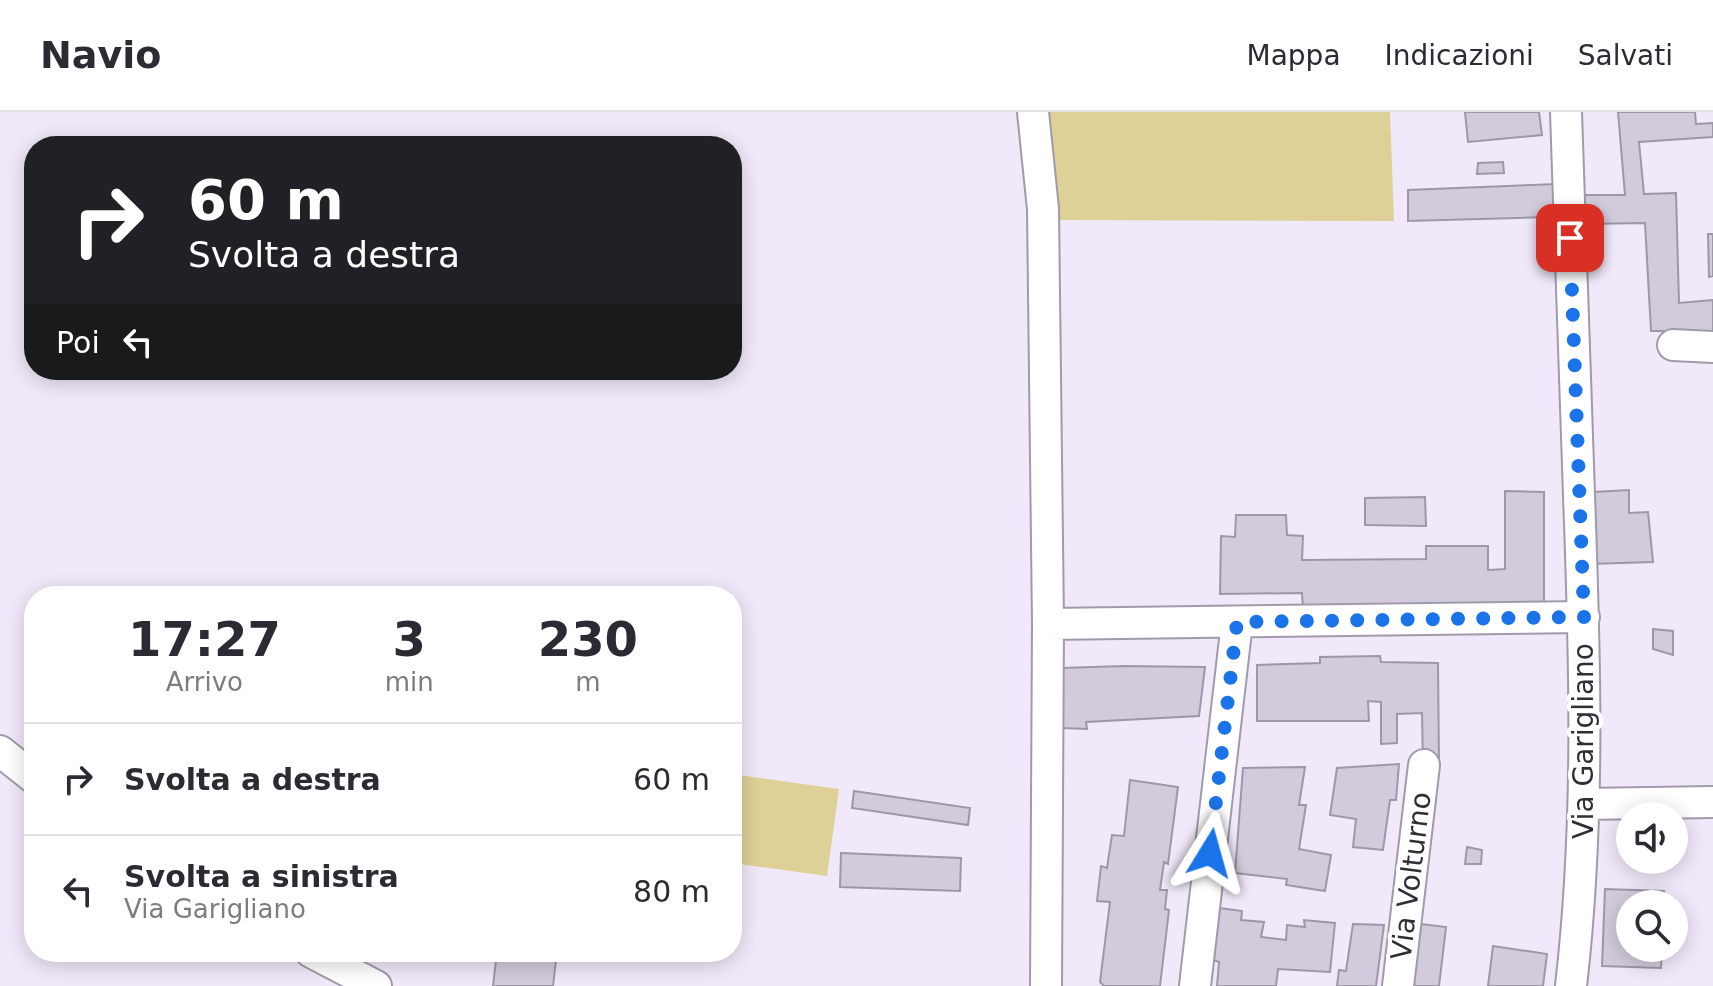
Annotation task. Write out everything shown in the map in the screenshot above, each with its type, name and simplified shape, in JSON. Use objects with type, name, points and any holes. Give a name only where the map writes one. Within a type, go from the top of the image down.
[{"type":"street","points":[[1033,112],[1043,209],[1048,624],[1046,986]]},
{"type":"street","name":"Via Garigliano","points":[[1566,112],[1584,617],[1584,804],[1580,911],[1571,986]]},
{"type":"street","points":[[1673,345],[1713,347]]},
{"type":"street","points":[[1048,624],[1584,617]]},
{"type":"street","points":[[1195,986],[1237,622]]},
{"type":"street","points":[[0,751],[24,770]]},
{"type":"street","name":"Via Volturno","points":[[1398,986],[1424,765]]},
{"type":"street","points":[[1584,804],[1713,802]]},
{"type":"street","points":[[330,962],[376,986]]},
{"type":"shaded area","points":[[1044,112],[1390,112],[1394,221],[1055,220]]},
{"type":"shaded area","points":[[742,775],[839,789],[827,876],[742,864]]},
{"type":"building","points":[[1465,112],[1539,112],[1542,135],[1468,142]]},
{"type":"building","points":[[1618,112],[1695,112],[1696,124],[1713,123],[1713,137],[1639,142],[1644,194],[1676,193],[1679,303],[1713,300],[1713,331],[1651,331],[1645,223],[1585,224],[1585,195],[1625,195]]},
{"type":"building","points":[[1503,162],[1504,173],[1477,174],[1478,163]]},
{"type":"building","points":[[1557,184],[1558,211],[1549,217],[1408,221],[1408,190]]},
{"type":"building","points":[[1708,234],[1713,234],[1713,276],[1709,277]]},
{"type":"building","points":[[1629,490],[1629,513],[1648,512],[1653,562],[1590,564],[1593,492]]},
{"type":"building","points":[[1505,491],[1544,492],[1544,608],[1425,603],[1425,610],[1303,609],[1302,593],[1220,594],[1221,536],[1235,537],[1236,515],[1286,515],[1287,535],[1303,536],[1302,560],[1426,559],[1426,546],[1488,546],[1488,570],[1505,569]]},
{"type":"building","points":[[1425,497],[1426,526],[1365,525],[1365,498]]},
{"type":"building","points":[[1653,629],[1673,631],[1673,655],[1653,649]]},
{"type":"building","points":[[1380,656],[1381,662],[1438,663],[1439,765],[1423,764],[1422,713],[1397,714],[1397,743],[1381,744],[1381,702],[1368,701],[1369,721],[1257,721],[1257,665],[1320,663],[1320,657]]},
{"type":"building","points":[[1205,667],[1199,716],[1086,722],[1087,729],[1062,728],[1062,668]]},
{"type":"building","points":[[1399,764],[1396,800],[1390,800],[1383,850],[1353,847],[1356,819],[1330,815],[1337,768]]},
{"type":"building","points":[[1305,767],[1299,805],[1306,805],[1299,849],[1331,855],[1325,891],[1286,885],[1287,879],[1235,873],[1243,768]]},
{"type":"building","points":[[1130,780],[1178,787],[1168,864],[1164,862],[1160,890],[1167,890],[1165,909],[1169,910],[1160,986],[1104,986],[1100,982],[1110,902],[1097,901],[1101,866],[1107,868],[1112,835],[1124,836]]},
{"type":"building","points":[[854,791],[970,808],[968,825],[852,808]]},
{"type":"building","points":[[1467,847],[1482,850],[1481,864],[1465,864]]},
{"type":"building","points":[[841,853],[961,858],[960,891],[840,887]]},
{"type":"building","points":[[1605,889],[1634,890],[1616,890],[1616,962],[1661,962],[1661,968],[1602,966]]},
{"type":"building","points":[[1220,908],[1242,911],[1241,920],[1264,922],[1261,937],[1286,940],[1287,925],[1305,927],[1304,920],[1335,923],[1330,972],[1278,969],[1276,986],[1217,986],[1219,962],[1213,960]]},
{"type":"building","points":[[1413,923],[1446,927],[1439,986],[1406,986]]},
{"type":"building","points":[[1353,924],[1384,925],[1376,986],[1337,986],[1339,970],[1346,971]]},
{"type":"building","points":[[1493,946],[1547,954],[1543,986],[1488,986]]},
{"type":"building","points":[[496,962],[556,962],[553,986],[493,986]]},
{"type":"route","points":[[1210,853],[1226,737],[1237,622],[1584,617],[1570,238]]}]
